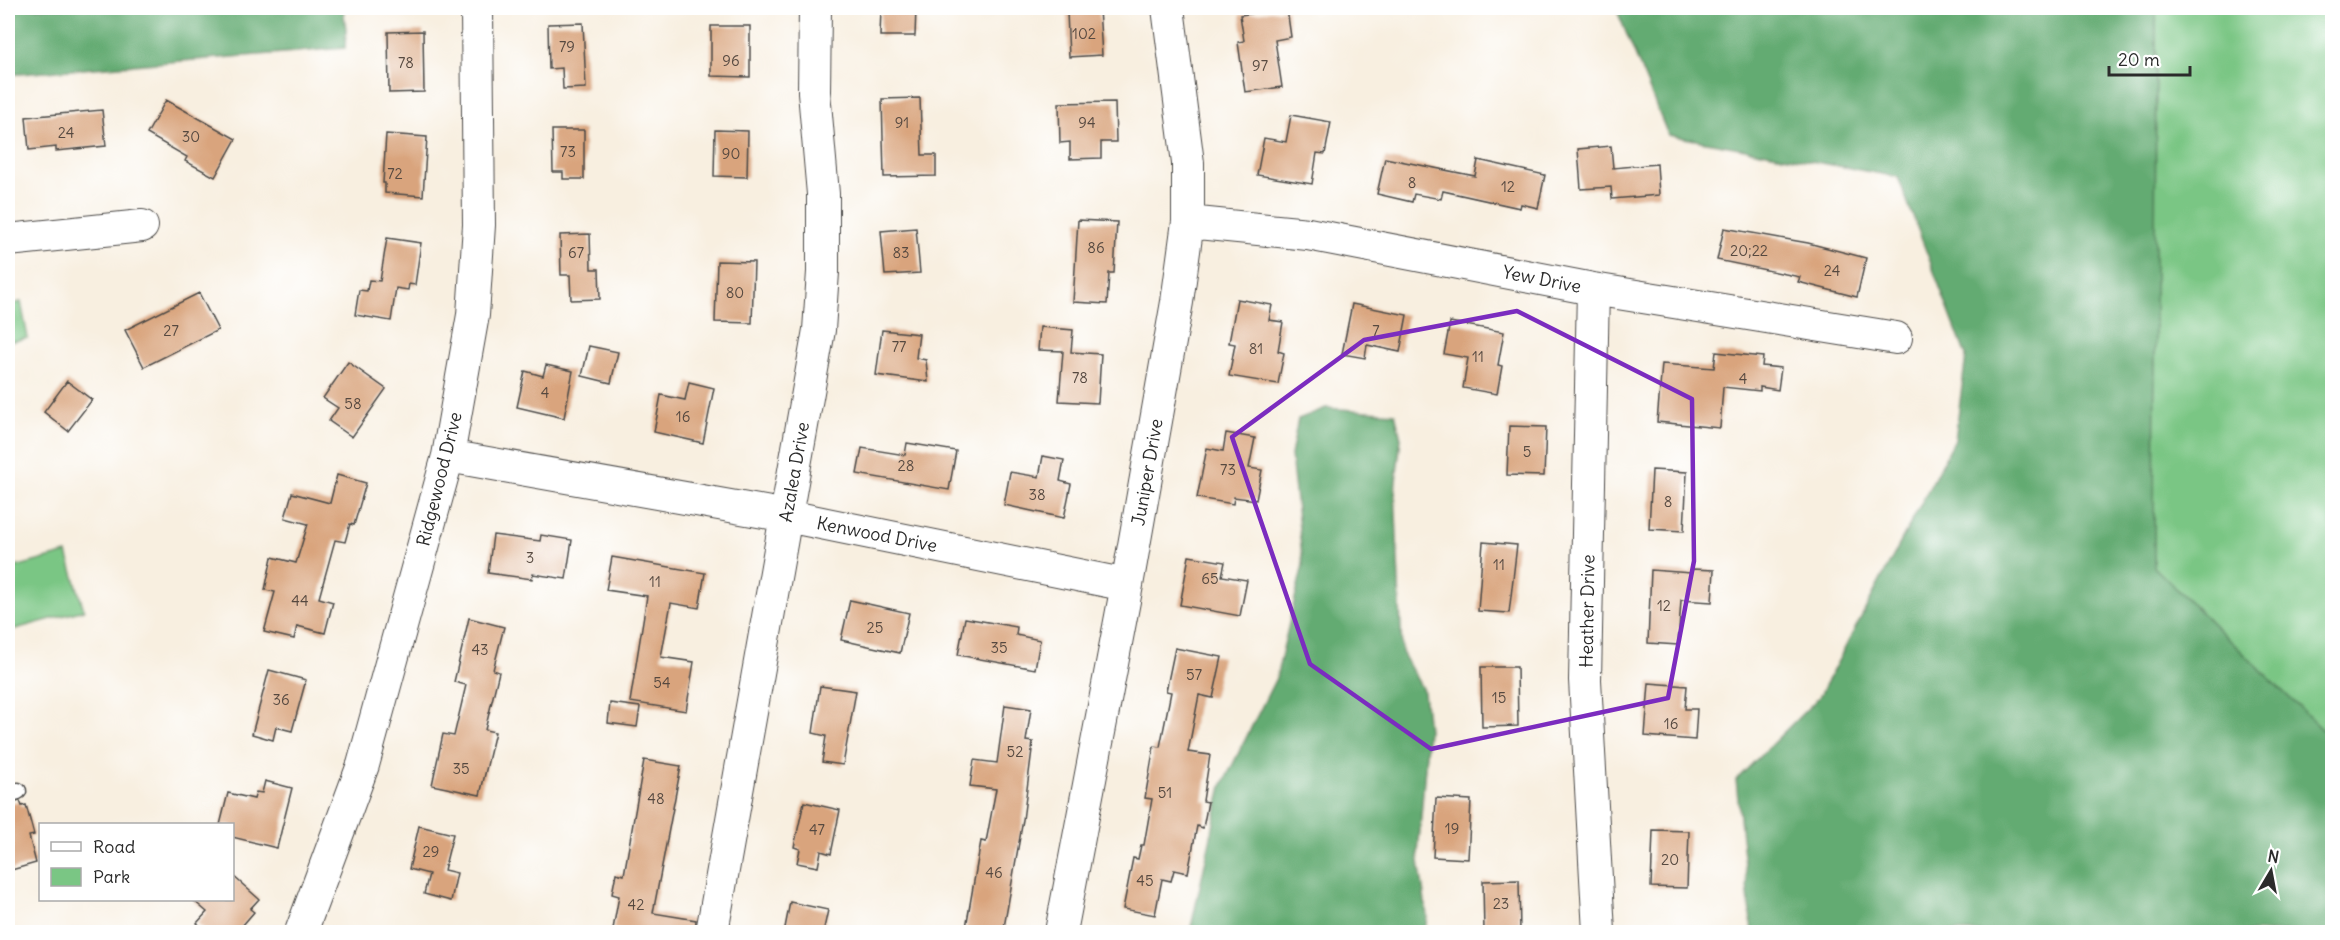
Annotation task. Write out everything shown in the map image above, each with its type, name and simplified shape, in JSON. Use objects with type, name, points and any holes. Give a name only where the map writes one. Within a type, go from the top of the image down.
[{"type":"street","name":"Ridgewood Drive","points":[[302,933],[363,765],[448,456],[473,315],[478,225],[477,8]]},
{"type":"street","name":"Azalea Drive","points":[[712,933],[819,330],[823,272],[823,194],[814,92],[815,8]]},
{"type":"street","name":"Juniper Drive","points":[[1061,933],[1127,585],[1177,302],[1188,222],[1188,163],[1167,8]]},
{"type":"street","name":"Yew Drive","points":[[1188,222],[1308,234],[1593,289],[1896,338]]},
{"type":"street","points":[[8,240],[142,226]]},
{"type":"street","name":"Heather Drive","points":[[1593,289],[1585,680],[1599,933]]},
{"type":"street","name":"Kenwood Drive","points":[[448,456],[787,516],[1127,585]]},
{"type":"highlighted area","points":[[1517,311],[1692,399],[1694,561],[1668,698],[1431,749],[1310,664],[1232,437],[1364,340]]},
{"type":"green space","points":[[8,8],[343,8],[346,29],[345,48],[8,75]]},
{"type":"green space","points":[[1616,8],[2156,8],[2154,567],[2332,739],[2332,932],[1752,932],[1736,780],[1819,697],[1955,439],[1966,356],[1898,177],[1668,135]]},
{"type":"green space","points":[[2156,8],[2332,8],[2332,739],[2154,567]]},
{"type":"green space","points":[[21,302],[28,338],[8,342],[8,305]]},
{"type":"green space","points":[[1326,408],[1395,413],[1401,438],[1395,490],[1402,652],[1424,692],[1428,730],[1418,854],[1427,916],[1425,932],[1190,932],[1222,786],[1276,678],[1303,565],[1291,455],[1298,419]]},
{"type":"green space","points":[[67,553],[84,610],[8,631],[8,569]]},
{"type":"building","points":[[881,8],[916,8],[915,36],[880,36]]},
{"type":"building","points":[[1099,9],[1102,55],[1069,57],[1067,12]]},
{"type":"building","points":[[1287,9],[1291,37],[1275,40],[1282,87],[1245,92],[1238,42],[1244,41],[1240,15]]},
{"type":"building","points":[[583,23],[586,88],[563,89],[562,68],[549,69],[548,24]]},
{"type":"building","points":[[711,26],[750,26],[750,77],[711,76]]},
{"type":"building","points":[[423,31],[424,92],[389,93],[388,32]]},
{"type":"building","points":[[920,98],[922,155],[936,155],[936,176],[884,177],[882,99]]},
{"type":"building","points":[[166,100],[236,139],[215,177],[185,161],[187,157],[147,134]]},
{"type":"building","points":[[1115,102],[1116,142],[1101,142],[1101,158],[1070,159],[1070,142],[1060,143],[1059,103]]},
{"type":"building","points":[[102,110],[106,146],[56,151],[56,147],[29,150],[26,117]]},
{"type":"building","points":[[1291,115],[1331,122],[1325,154],[1317,153],[1312,184],[1257,175],[1264,138],[1286,142]]},
{"type":"building","points":[[552,130],[584,130],[584,179],[563,179],[563,172],[553,172]]},
{"type":"building","points":[[715,130],[748,131],[747,177],[714,176]]},
{"type":"building","points":[[386,134],[427,137],[423,196],[385,193],[385,183],[383,183]]},
{"type":"building","points":[[1611,146],[1613,168],[1657,164],[1659,195],[1612,199],[1611,187],[1581,189],[1578,149]]},
{"type":"building","points":[[1385,158],[1475,176],[1478,160],[1545,175],[1538,208],[1521,204],[1520,208],[1443,191],[1441,199],[1414,194],[1412,202],[1377,194]]},
{"type":"building","points":[[1078,220],[1117,222],[1114,273],[1109,273],[1107,304],[1073,302]]},
{"type":"building","points":[[916,228],[920,273],[885,275],[881,231]]},
{"type":"building","points":[[1724,228],[1808,243],[1866,258],[1857,297],[1798,282],[1800,277],[1717,260]]},
{"type":"building","points":[[590,234],[591,269],[599,269],[600,299],[571,300],[570,275],[561,275],[560,235]]},
{"type":"building","points":[[387,238],[421,243],[415,285],[409,284],[408,290],[396,288],[391,321],[355,315],[359,290],[367,291],[369,280],[380,281]]},
{"type":"building","points":[[717,261],[754,262],[752,323],[715,322]]},
{"type":"building","points":[[199,293],[218,330],[144,367],[125,330]]},
{"type":"building","points":[[1237,299],[1272,305],[1269,320],[1283,322],[1278,351],[1284,353],[1278,384],[1229,376],[1235,344],[1229,343]]},
{"type":"building","points":[[1352,304],[1407,315],[1400,352],[1367,345],[1365,358],[1342,354]]},
{"type":"building","points":[[1450,322],[1504,332],[1498,365],[1502,366],[1497,394],[1463,388],[1468,358],[1444,354]]},
{"type":"building","points":[[1040,327],[1073,330],[1071,352],[1101,354],[1098,403],[1059,401],[1063,351],[1038,350]]},
{"type":"building","points":[[882,330],[919,334],[916,358],[926,360],[928,382],[876,375]]},
{"type":"building","points":[[589,346],[618,352],[611,383],[582,376]]},
{"type":"building","points":[[1716,352],[1763,357],[1762,366],[1781,368],[1778,390],[1760,387],[1760,391],[1723,387],[1720,428],[1657,422],[1662,364],[1714,368]]},
{"type":"building","points":[[348,362],[386,389],[352,437],[329,421],[338,408],[323,398]]},
{"type":"building","points":[[546,365],[573,371],[564,418],[517,407],[525,371],[543,376]]},
{"type":"building","points":[[67,381],[92,400],[68,431],[44,412]]},
{"type":"building","points":[[689,382],[714,388],[703,443],[654,432],[661,395],[685,400]]},
{"type":"building","points":[[1509,426],[1546,427],[1544,476],[1507,475]]},
{"type":"building","points":[[1226,433],[1255,438],[1249,468],[1262,470],[1256,500],[1234,497],[1233,504],[1197,498],[1207,448],[1223,451]]},
{"type":"building","points":[[907,443],[956,451],[949,490],[857,474],[862,448],[905,455]]},
{"type":"building","points":[[1043,456],[1064,460],[1060,481],[1071,484],[1064,518],[1004,505],[1010,472],[1039,477]]},
{"type":"building","points":[[1652,470],[1687,472],[1684,531],[1649,529]]},
{"type":"building","points":[[337,475],[366,483],[354,525],[350,524],[345,542],[335,540],[319,598],[333,602],[325,633],[297,626],[294,639],[264,632],[275,592],[265,590],[272,557],[296,563],[308,524],[285,518],[292,493],[330,503]]},
{"type":"building","points":[[493,535],[540,541],[541,535],[572,540],[566,579],[533,574],[532,579],[488,573]]},
{"type":"building","points":[[1483,542],[1517,545],[1509,613],[1478,611]]},
{"type":"building","points":[[1189,556],[1225,562],[1222,576],[1247,580],[1240,616],[1180,605]]},
{"type":"building","points":[[612,557],[705,573],[699,608],[671,603],[661,657],[694,662],[686,711],[630,702],[647,596],[606,590]]},
{"type":"building","points":[[1692,569],[1714,570],[1712,602],[1681,600],[1678,645],[1648,643],[1651,570],[1691,573]]},
{"type":"building","points":[[850,600],[909,613],[900,653],[841,640]]},
{"type":"building","points":[[469,618],[504,627],[493,670],[499,672],[485,730],[495,732],[480,795],[432,785],[443,734],[454,736],[466,685],[454,682]]},
{"type":"building","points":[[965,618],[1017,627],[1016,635],[1040,640],[1035,669],[958,655]]},
{"type":"building","points":[[1175,648],[1222,657],[1213,698],[1199,695],[1188,752],[1210,755],[1203,801],[1208,802],[1203,828],[1197,826],[1188,873],[1174,870],[1171,881],[1162,879],[1155,915],[1123,909],[1133,858],[1138,859],[1141,845],[1144,845],[1152,799],[1145,798],[1154,746],[1160,747],[1171,692],[1166,691]]},
{"type":"building","points":[[1481,667],[1517,667],[1518,726],[1482,727]]},
{"type":"building","points":[[269,670],[306,680],[292,731],[276,727],[273,740],[252,734]]},
{"type":"building","points":[[1649,683],[1687,686],[1685,709],[1697,709],[1695,740],[1645,736]]},
{"type":"building","points":[[820,686],[856,691],[843,765],[822,762],[826,736],[813,733]]},
{"type":"building","points":[[610,703],[640,707],[637,727],[608,723]]},
{"type":"building","points":[[1005,705],[1031,709],[1026,741],[1033,742],[1023,820],[1003,933],[965,933],[981,841],[986,842],[996,789],[970,786],[974,760],[997,763]]},
{"type":"building","points":[[644,760],[681,766],[653,913],[696,920],[695,933],[633,933],[613,929],[619,896],[612,894],[616,873],[624,875]]},
{"type":"building","points":[[265,781],[292,788],[277,848],[234,837],[234,823],[220,823],[228,793],[254,799],[256,792],[262,793]]},
{"type":"building","points":[[1436,798],[1471,800],[1468,859],[1433,857]]},
{"type":"building","points":[[20,801],[22,806],[26,805],[34,835],[29,836],[36,863],[8,871],[8,804]]},
{"type":"building","points":[[804,802],[840,810],[831,854],[821,851],[818,867],[797,863],[800,849],[794,847]]},
{"type":"building","points":[[419,826],[453,834],[444,870],[457,873],[451,901],[424,894],[429,874],[409,869]]},
{"type":"building","points":[[1653,830],[1689,831],[1687,888],[1651,887]]},
{"type":"building","points":[[234,877],[259,899],[250,909],[254,912],[236,933],[208,933],[197,923],[207,912],[194,901],[234,901]]},
{"type":"building","points":[[1519,880],[1520,933],[1484,933],[1483,881]]},
{"type":"building","points":[[790,902],[828,910],[823,933],[784,933]]}]
